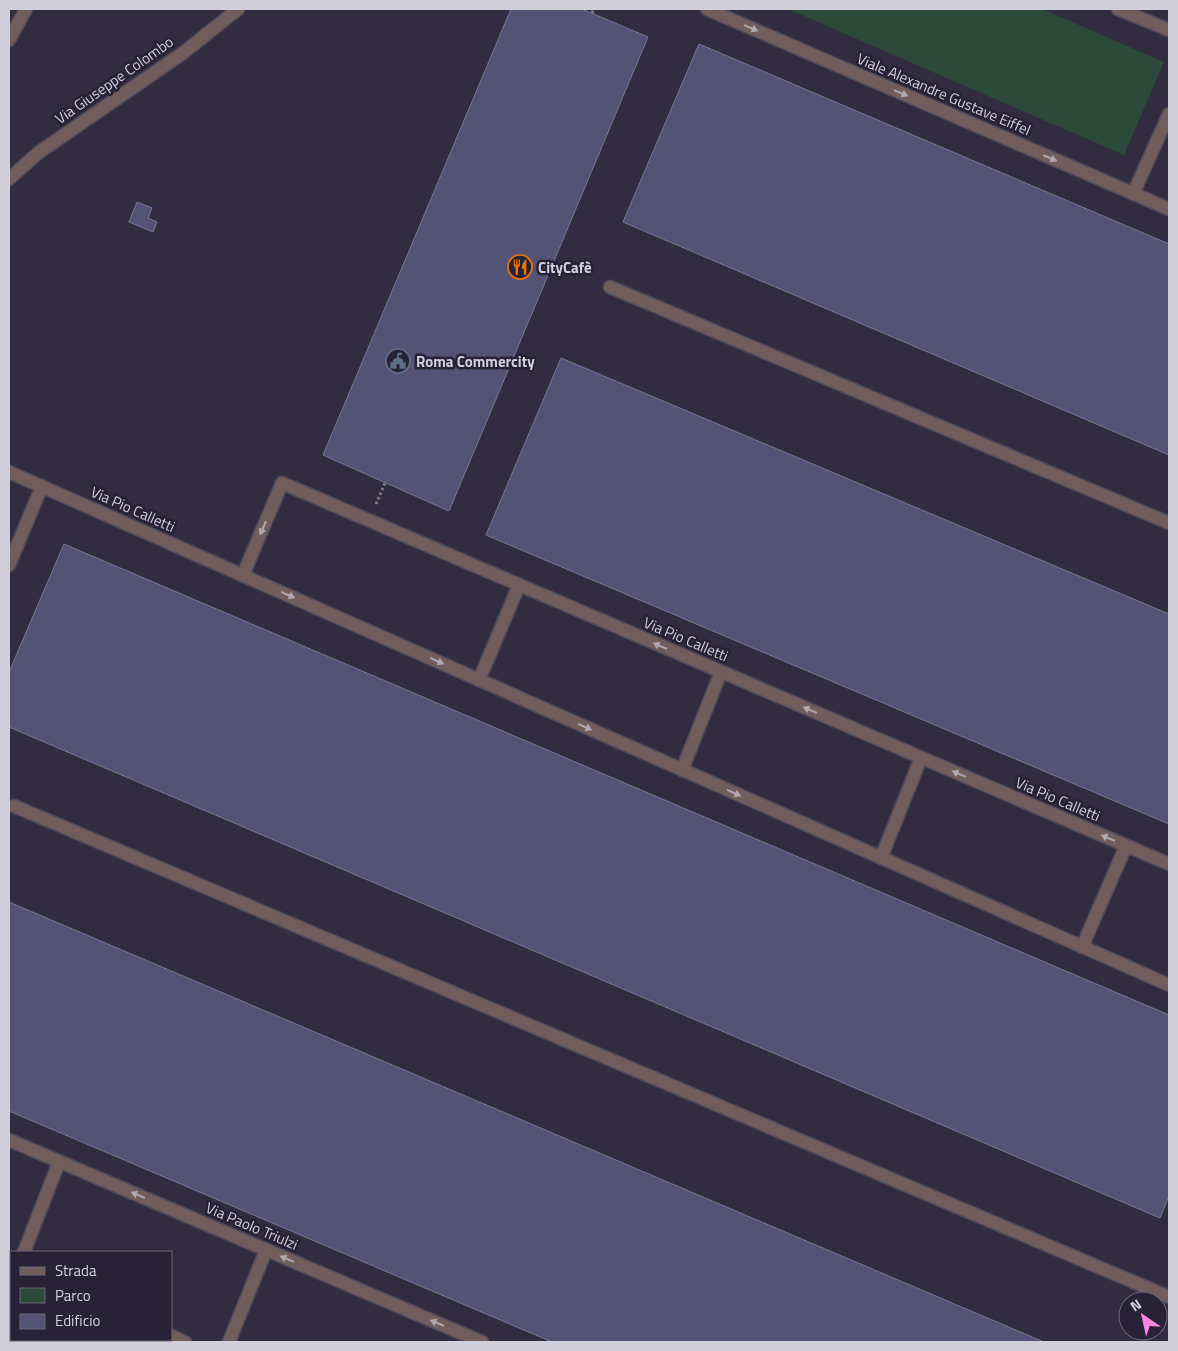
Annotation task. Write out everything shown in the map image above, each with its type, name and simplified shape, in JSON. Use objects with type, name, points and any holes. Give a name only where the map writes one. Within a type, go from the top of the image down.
[{"type":"street","points":[[9,40],[26,9]]},
{"type":"street","name":"Via Giuseppe Colombo","points":[[9,179],[38,153],[183,53],[238,9]]},
{"type":"street","name":"Viale Alexandre Gustave Eiffel","points":[[707,9],[1169,209]]},
{"type":"street","points":[[1118,9],[1169,30]]},
{"type":"street","points":[[1133,194],[1169,114]]},
{"type":"street","points":[[610,287],[1169,523]]},
{"type":"street","name":"Via Pio Calletti","points":[[9,472],[1169,985]]},
{"type":"street","name":"Via Pio Calletti","points":[[244,576],[282,483],[1169,864]]},
{"type":"street","points":[[9,565],[42,486]]},
{"type":"street","points":[[479,680],[519,585]]},
{"type":"street","points":[[682,770],[721,672]]},
{"type":"street","points":[[881,858],[921,758]]},
{"type":"street","points":[[14,806],[1169,1297]]},
{"type":"street","points":[[1082,947],[1126,846]]},
{"type":"street","name":"Via Paolo Triulzi","points":[[9,1140],[266,1250],[463,1339],[482,1342]]},
{"type":"street","points":[[24,1251],[59,1162]]},
{"type":"street","points":[[229,1342],[266,1250]]},
{"type":"street","points":[[172,1336],[185,1342]]},
{"type":"green space","points":[[788,9],[1042,9],[1164,62],[1124,155]]},
{"type":"building","points":[[511,9],[582,9],[648,37],[449,511],[323,455]]},
{"type":"building","points":[[699,44],[1169,244],[1169,455],[623,222]]},
{"type":"building","points":[[137,202],[152,208],[148,218],[157,222],[153,232],[129,222]]},
{"type":"building","points":[[561,358],[1169,614],[1169,824],[486,535]]},
{"type":"building","points":[[64,544],[1169,1015],[1169,1196],[1160,1218],[9,727],[9,672]]},
{"type":"building","points":[[9,902],[1044,1342],[552,1342],[9,1111]]},
{"type":"building","points":[[9,1302],[10,1341],[104,1342],[9,1342]]},
{"type":"place","name":"CityCafè","points":[[520,267]]},
{"type":"place","name":"Roma Commercity","points":[[398,361]]}]
